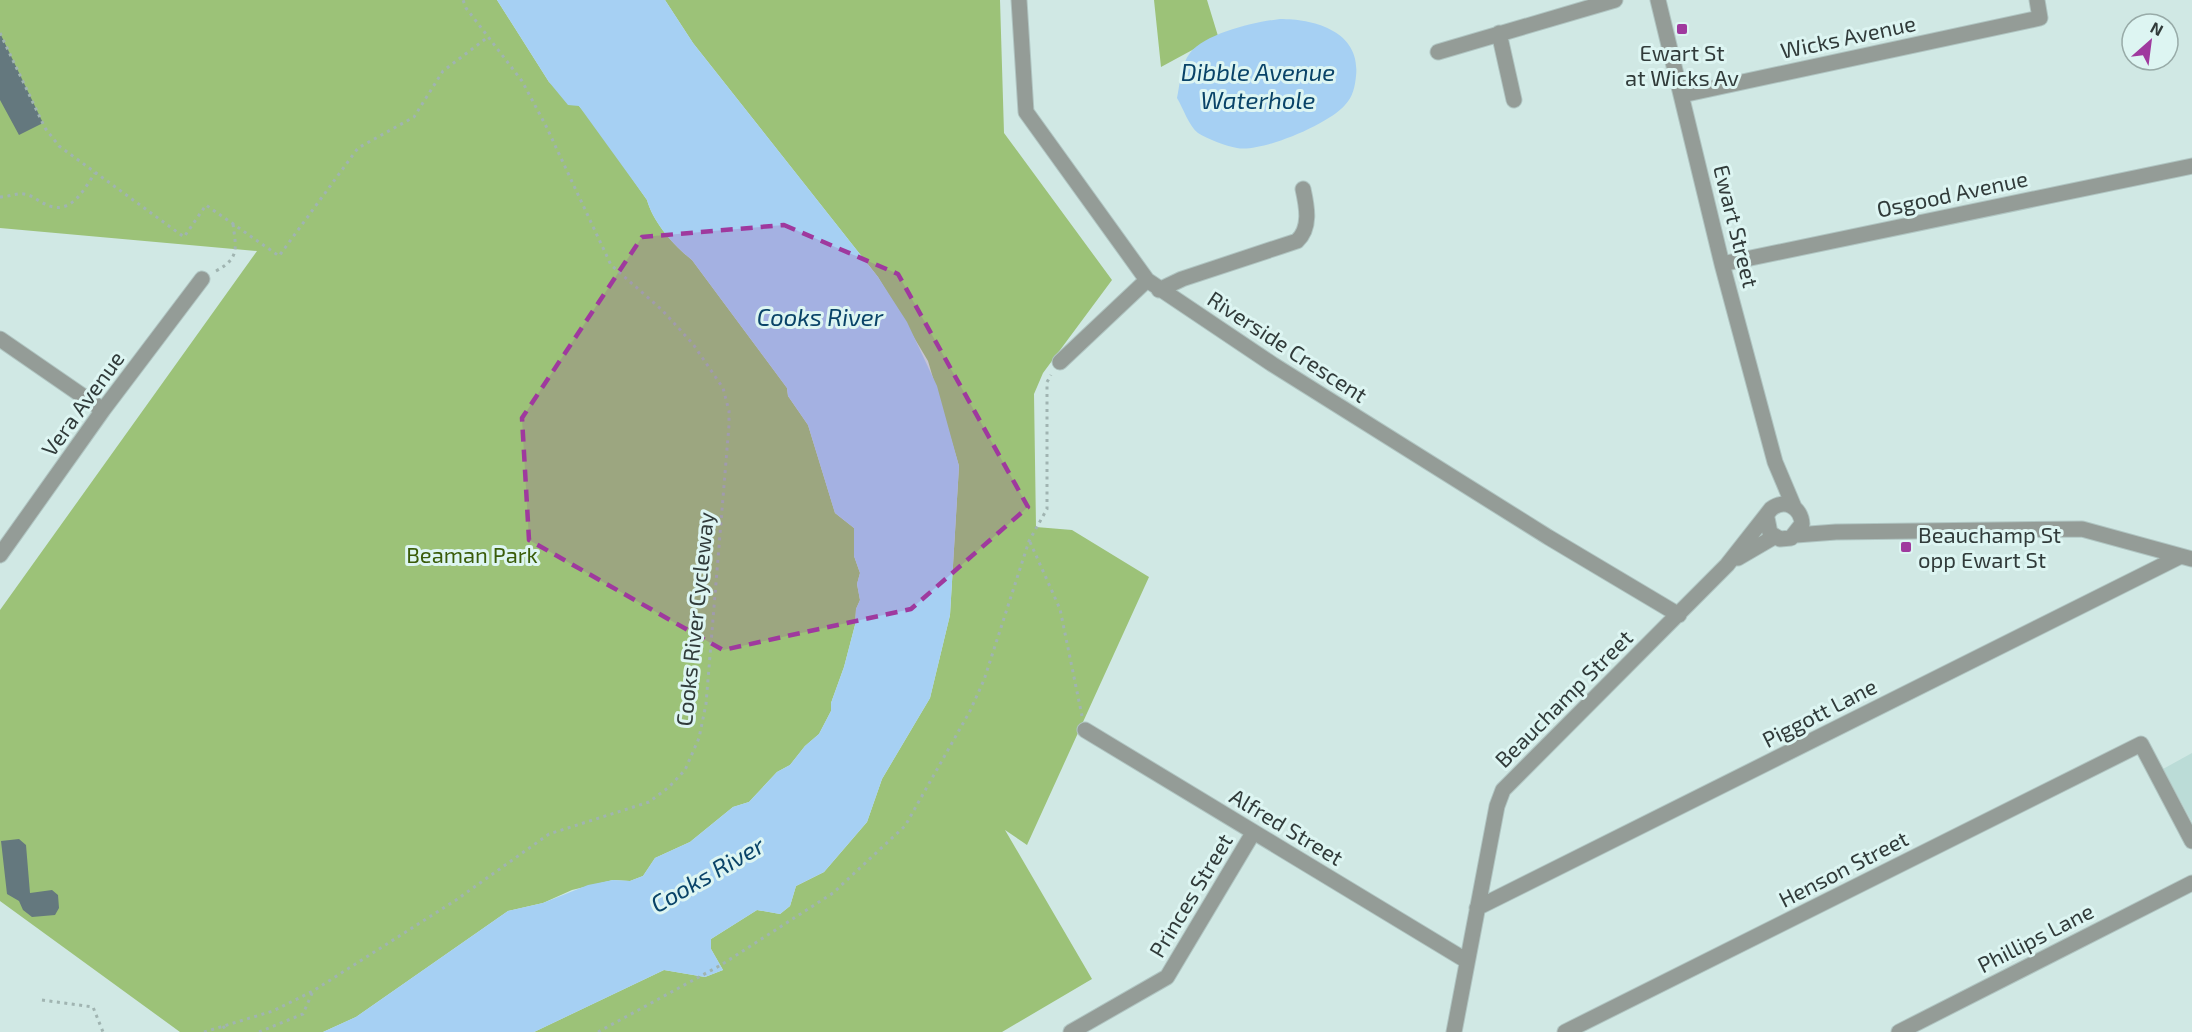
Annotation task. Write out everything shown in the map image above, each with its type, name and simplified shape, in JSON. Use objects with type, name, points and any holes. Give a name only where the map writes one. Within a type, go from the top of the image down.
[{"type":"street","name":"Riverside Crescent","points":[[1019,0],[1026,112],[1147,280],[1159,290],[1538,531],[1679,615]]},
{"type":"street","points":[[1438,52],[1615,0]]},
{"type":"street","name":"Ewart Street","points":[[1658,0],[1722,264],[1775,462],[1798,512]]},
{"type":"street","name":"Wicks Avenue","points":[[1682,95],[2040,18],[2037,0]]},
{"type":"street","points":[[1498,33],[1514,100]]},
{"type":"street","name":"Osgood Avenue","points":[[1722,264],[2192,166]]},
{"type":"street","points":[[1159,290],[1182,279],[1297,241],[1305,232],[1307,212],[1304,189]]},
{"type":"street","name":"Vera Avenue","points":[[0,555],[202,279]]},
{"type":"street","points":[[1060,362],[1147,280]]},
{"type":"street","points":[[0,339],[104,410]]},
{"type":"street","name":"Ewart Street","points":[[1771,512],[1775,462]]},
{"type":"street","points":[[1836,532],[1785,504],[1771,512],[1767,528],[1774,537],[1786,540],[1796,535],[1836,532],[2082,529],[2186,558]]},
{"type":"street","name":"Beauchamp Street","points":[[1454,1032],[1497,806],[1503,790],[1679,615],[1727,565],[1771,512]]},
{"type":"street","points":[[1796,535],[1800,530],[1798,512]]},
{"type":"street","name":"Beauchamp Street","points":[[1727,565],[1774,537]]},
{"type":"street","name":"Piggott Lane","points":[[1477,908],[2186,558]]},
{"type":"street","name":"Alfred Street","points":[[1085,730],[1467,960]]},
{"type":"street","name":"Henson Street","points":[[1565,1032],[2141,744],[2192,841]]},
{"type":"street","name":"Princes Street","points":[[1071,1032],[1167,977],[1253,833]]},
{"type":"street","name":"Phillips Lane","points":[[1899,1032],[2192,883]]},
{"type":"path","name":"Cooks River Cycleway","points":[[204,1032],[273,1011],[313,991],[456,900],[549,834],[649,802],[669,787],[685,770],[699,738],[706,704],[729,425],[729,411],[723,388],[693,344],[662,310],[611,265],[546,126],[522,81],[463,0]]},
{"type":"path","points":[[0,33],[45,128],[59,146],[184,237],[206,206],[279,256],[358,148],[414,117],[443,71],[488,37]]},
{"type":"path","points":[[0,197],[25,194],[43,204],[61,208],[72,205],[95,173]]},
{"type":"path","points":[[202,279],[232,261],[236,249],[233,224]]},
{"type":"path","points":[[598,1032],[721,965],[832,893],[905,826],[970,711],[984,680],[1029,541],[1047,508],[1047,382],[1060,362]]},
{"type":"path","points":[[1029,541],[1060,609],[1085,730]]},
{"type":"path","points":[[259,1032],[303,1014],[313,991]]},
{"type":"path","points":[[42,1000],[93,1007],[103,1032]]},
{"type":"path","points":[[223,1026],[227,1032]]},
{"type":"highlighted area","points":[[784,225],[898,274],[1028,507],[911,609],[723,650],[529,540],[522,418],[642,237]]},
{"type":"shaded area","points":[[2192,753],[2192,822],[2163,769]]},
{"type":"green space","name":"Beaman Park","points":[[0,0],[497,0],[549,82],[579,106],[592,121],[647,200],[654,217],[665,233],[692,260],[787,388],[788,396],[808,425],[835,513],[854,528],[854,556],[860,573],[857,584],[860,600],[856,609],[855,625],[844,667],[831,703],[831,711],[819,734],[805,746],[790,765],[777,772],[749,802],[733,807],[690,842],[655,858],[643,876],[630,881],[613,880],[572,890],[543,903],[508,911],[356,1017],[323,1032],[180,1032],[0,901],[0,610],[257,251],[0,228]]},
{"type":"green space","points":[[665,0],[1000,0],[1004,133],[1112,280],[1043,373],[1034,394],[1036,527],[1072,530],[1149,577],[1027,845],[1005,830],[1092,979],[1002,1032],[534,1032],[664,970],[705,977],[723,970],[711,949],[711,939],[757,910],[780,914],[790,906],[796,886],[824,872],[867,822],[882,779],[930,698],[950,615],[959,466],[928,361],[878,277],[693,43]]},
{"type":"green space","points":[[1154,0],[1207,0],[1218,36],[1161,67]]},
{"type":"water","name":"Cooks River","points":[[497,0],[665,0],[693,43],[878,277],[907,322],[937,386],[959,466],[950,615],[930,698],[882,779],[867,822],[824,872],[796,886],[790,906],[780,914],[757,910],[711,939],[711,949],[723,970],[705,977],[664,970],[534,1032],[323,1032],[356,1017],[508,911],[543,903],[588,885],[613,880],[630,881],[643,876],[655,858],[690,842],[733,807],[749,802],[777,772],[790,765],[805,746],[819,734],[831,711],[831,703],[844,667],[855,625],[856,609],[860,600],[857,584],[860,573],[854,556],[854,528],[835,513],[808,425],[788,396],[787,388],[692,260],[665,233],[654,217],[647,200],[579,106],[568,105],[549,82]]},
{"type":"water","name":"Dibble Avenue Waterhole","points":[[1280,19],[1320,25],[1343,38],[1351,48],[1356,61],[1355,84],[1348,102],[1337,113],[1310,128],[1278,142],[1262,146],[1237,148],[1198,133],[1177,98],[1183,68],[1190,53],[1197,46],[1219,34]]},
{"type":"building","points":[[0,33],[43,123],[19,135],[0,100]]},
{"type":"building","points":[[19,839],[26,845],[30,893],[52,890],[58,895],[59,908],[55,915],[32,917],[23,910],[19,901],[7,894],[1,841]]},
{"type":"place","name":"Ewart St at Wicks Av","points":[[1682,29]]},
{"type":"place","name":"Beauchamp St opp Ewart St","points":[[1906,547]]}]
